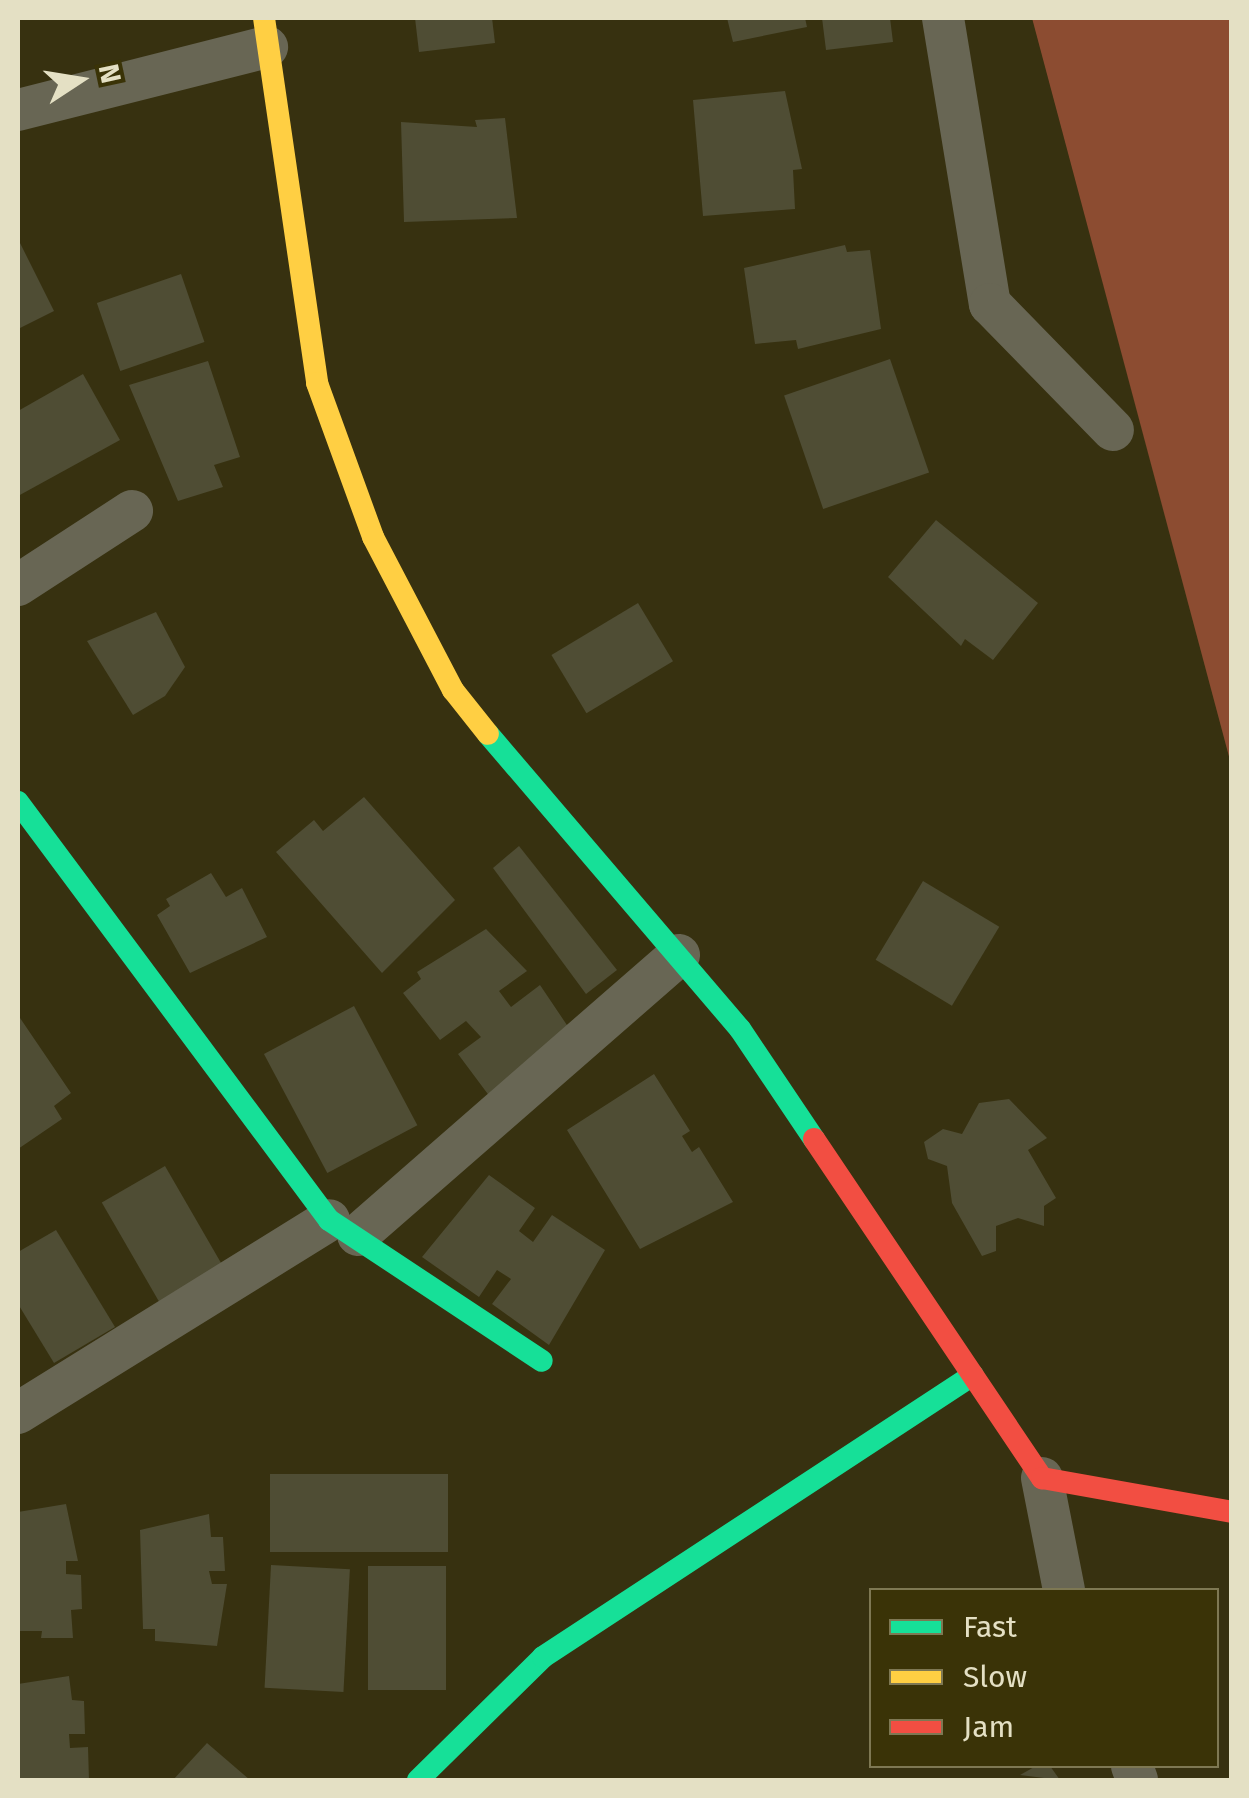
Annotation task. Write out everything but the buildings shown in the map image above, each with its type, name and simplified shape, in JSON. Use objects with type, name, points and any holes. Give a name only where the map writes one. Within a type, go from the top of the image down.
[{"type":"street","points":[[944,18],[990,304],[1113,430]]},
{"type":"street","points":[[22,97],[265,32],[317,383],[373,537],[453,690],[574,843],[679,955],[740,1029],[1042,1478],[1064,1588]]},
{"type":"street","points":[[18,585],[132,511]]},
{"type":"street","points":[[18,802],[344,1228],[542,1361]]},
{"type":"street","points":[[18,1413],[344,1228],[679,955]]},
{"type":"street","points":[[418,1780],[431,1758],[542,1657],[973,1375]]},
{"type":"street","points":[[1042,1478],[1232,1512]]},
{"type":"shaded area","points":[[1032,18],[1231,18],[1231,764]]},
{"type":"traffic: fast","points":[[488,734],[740,1029],[814,1139]]},
{"type":"traffic: fast","points":[[18,802],[329,1220],[542,1361]]},
{"type":"traffic: fast","points":[[418,1780],[543,1657],[973,1375]]},
{"type":"traffic: slow","points":[[264,18],[317,383],[373,537],[453,690],[488,734]]},
{"type":"traffic: jam","points":[[814,1139],[1042,1478],[1232,1512]]}]
